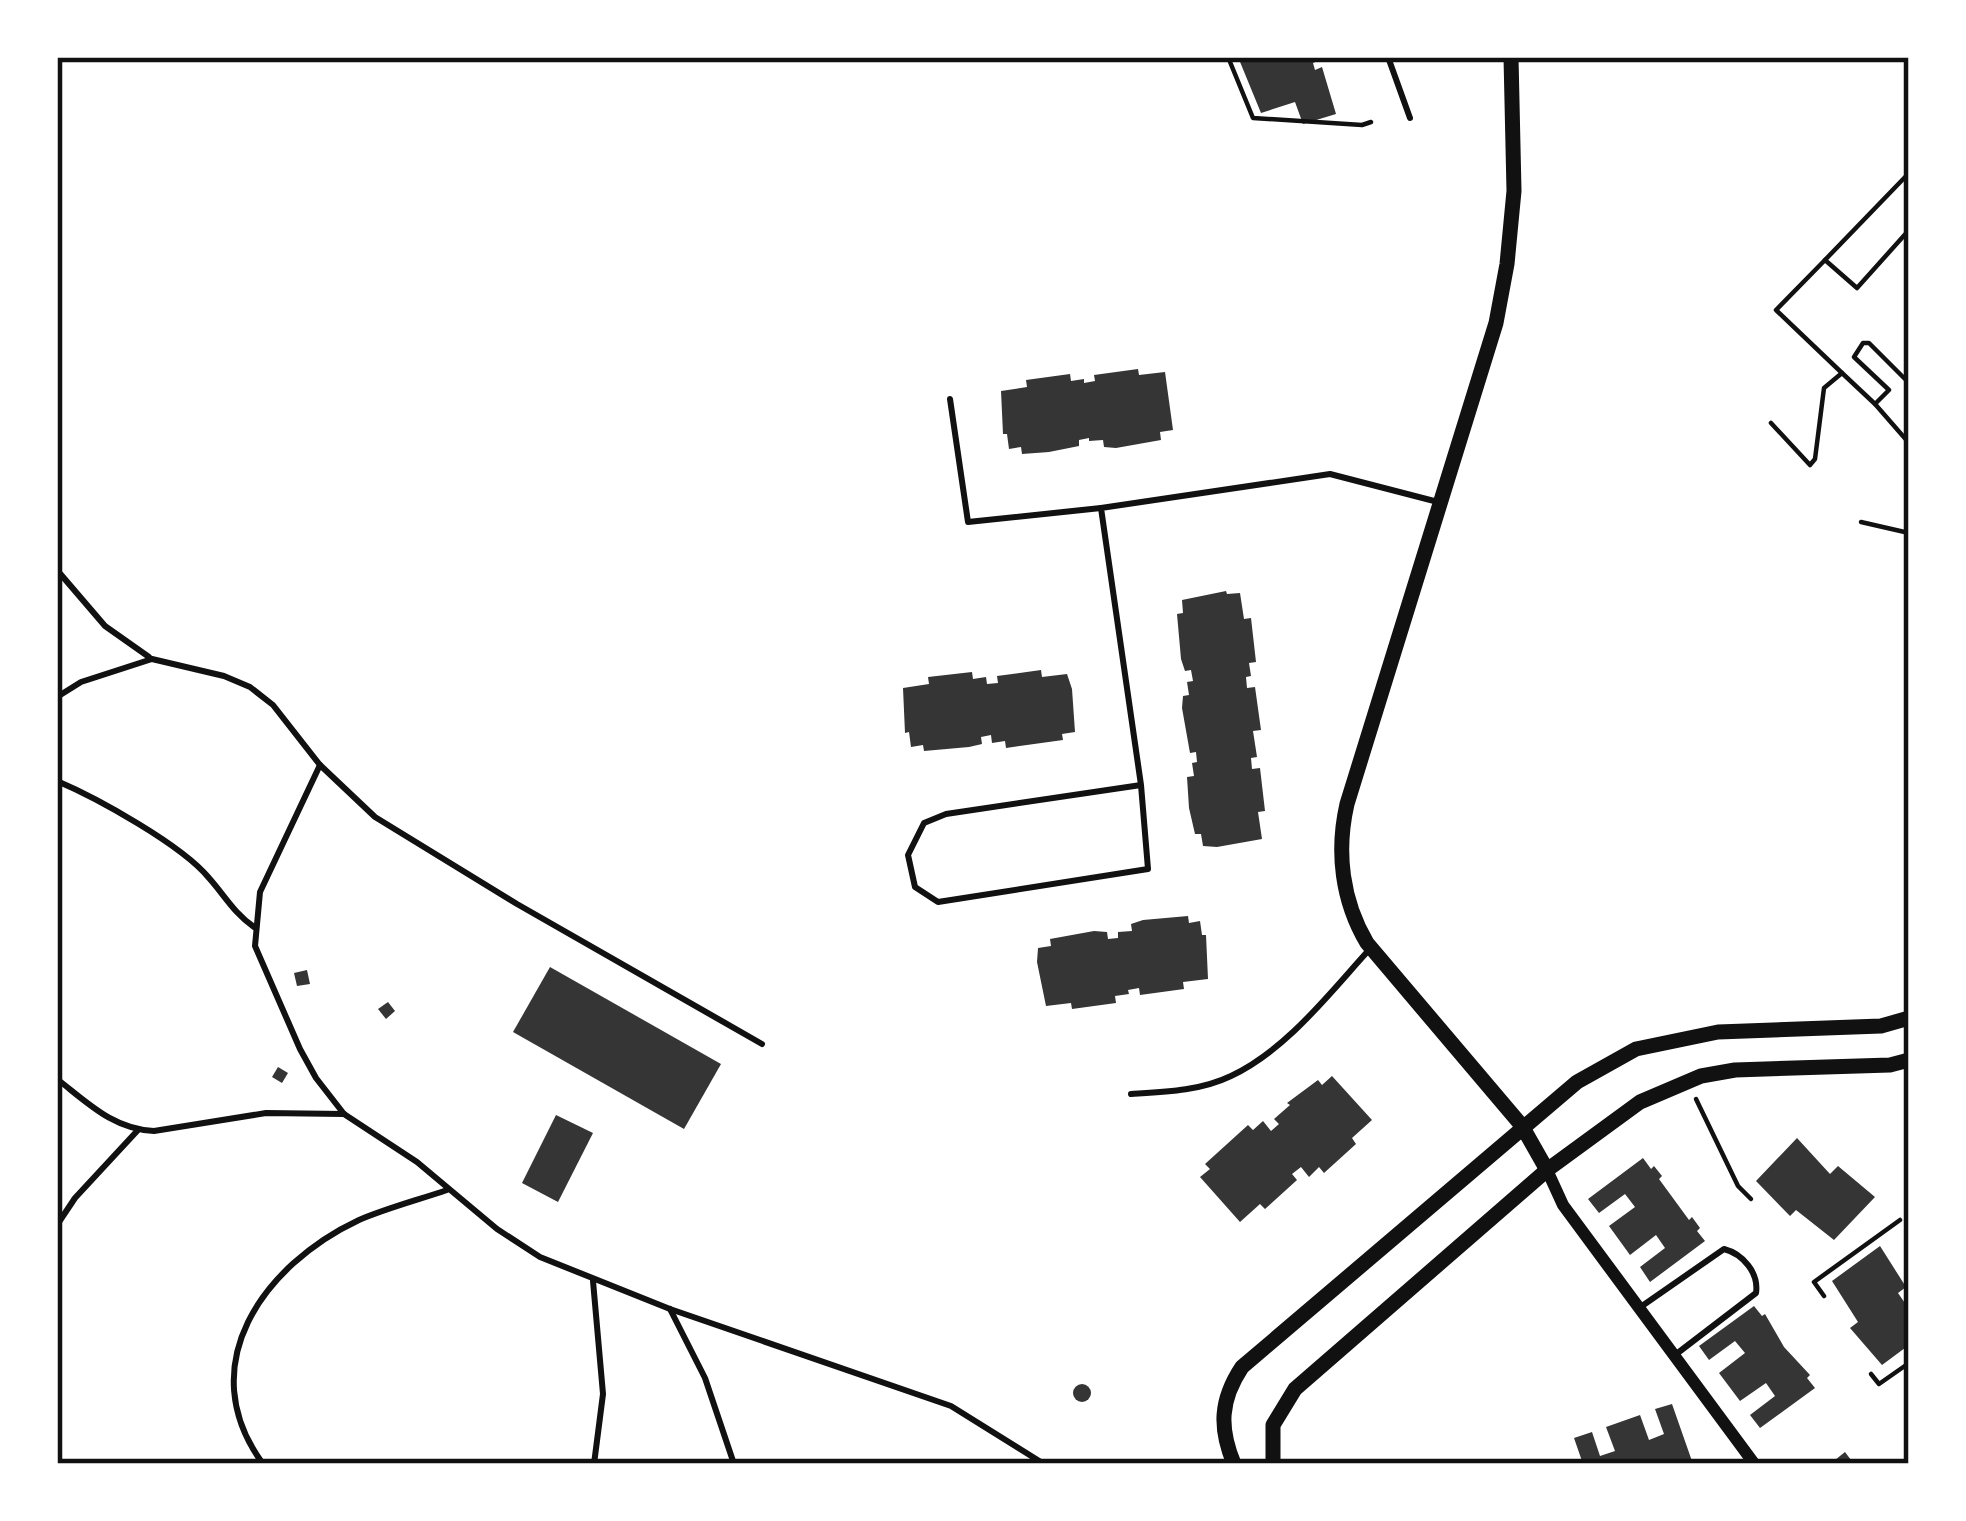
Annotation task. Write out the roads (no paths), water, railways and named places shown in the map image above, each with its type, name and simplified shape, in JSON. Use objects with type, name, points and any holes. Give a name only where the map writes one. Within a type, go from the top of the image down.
[{"type":"street","points":[[1511,57],[1515,169],[1505,279],[1485,366],[1344,818],[1346,889],[1370,948],[1522,1126],[1563,1205],[1752,1463]]},
{"type":"street","points":[[1234,1464],[1223,1439],[1222,1409],[1242,1367],[1576,1082],[1636,1048],[1718,1033],[1881,1026],[1909,1018]]},
{"type":"street","points":[[1273,1464],[1273,1425],[1295,1389],[1547,1170],[1640,1102],[1701,1076],[1735,1070],[1890,1065],[1909,1060]]},
{"type":"lane","points":[[1388,57],[1410,118]]},
{"type":"lane","points":[[950,399],[968,522],[1101,508],[1330,474],[1442,503]]},
{"type":"lane","points":[[1101,508],[1141,785],[1148,869],[938,902],[915,887],[908,855],[924,824],[946,814],[1141,785]]},
{"type":"lane","points":[[57,570],[104,626],[152,659],[250,687],[272,705],[320,765],[375,817],[762,1044]]},
{"type":"lane","points":[[57,697],[81,682],[152,659]]},
{"type":"lane","points":[[320,765],[260,892],[255,928],[259,960],[300,1048],[344,1114],[416,1162],[497,1229],[540,1257],[670,1310],[951,1406],[1044,1464]]},
{"type":"lane","points":[[57,781],[84,792],[192,863],[209,877],[238,916],[255,928]]},
{"type":"lane","points":[[1131,1094],[1198,1087],[1230,1077],[1268,1054],[1370,948]]},
{"type":"lane","points":[[57,1079],[114,1123],[154,1132],[266,1113],[344,1114]]},
{"type":"lane","points":[[57,1225],[75,1198],[138,1130]]},
{"type":"lane","points":[[262,1464],[245,1440],[232,1372],[238,1340],[259,1303],[316,1246],[359,1221],[448,1190]]},
{"type":"lane","points":[[1639,1308],[1718,1252],[1738,1252],[1758,1283],[1750,1299],[1674,1355]]},
{"type":"lane","points":[[592,1281],[603,1394],[594,1464]]},
{"type":"lane","points":[[670,1310],[705,1378],[734,1464]]}]
